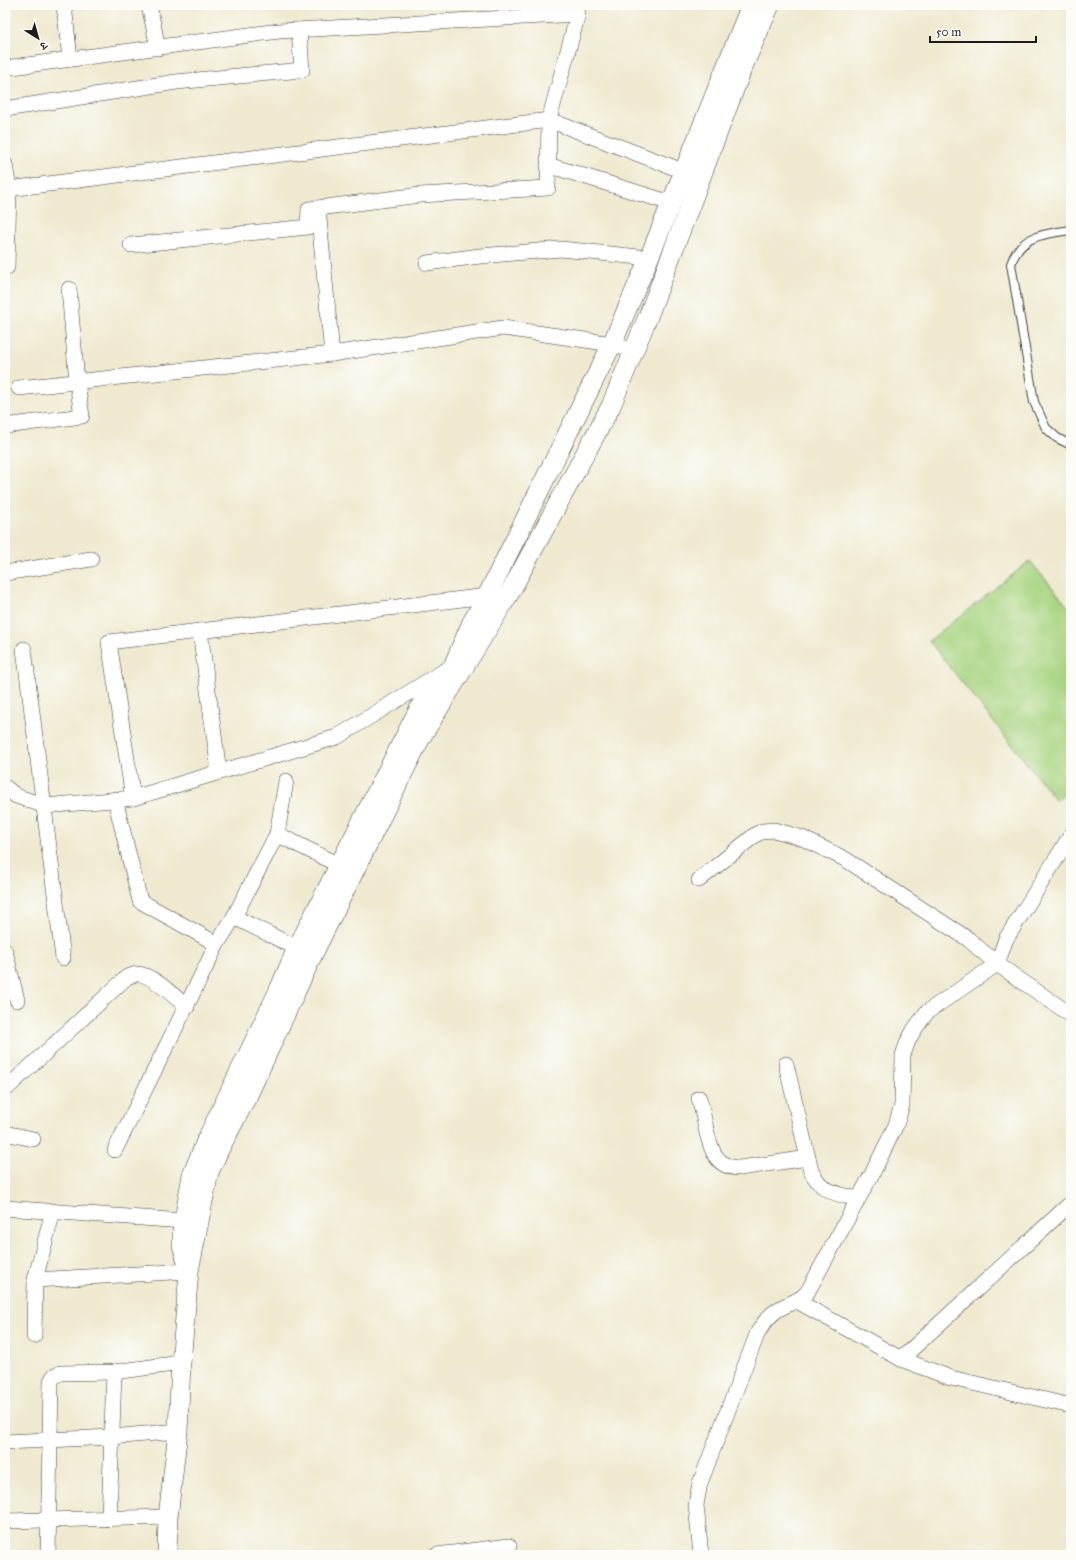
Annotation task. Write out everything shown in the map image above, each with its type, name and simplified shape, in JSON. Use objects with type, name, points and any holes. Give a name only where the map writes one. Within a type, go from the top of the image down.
[{"type":"street","points":[[64,5],[70,60]]},
{"type":"street","points":[[149,5],[158,48]]},
{"type":"street","points":[[305,951],[458,667],[472,622],[487,596],[612,344],[649,258],[683,171],[752,5]]},
{"type":"street","points":[[189,1271],[182,1245],[183,1221],[190,1183],[220,1148],[248,1095],[339,865],[422,701],[458,667],[488,630],[607,413],[635,351],[742,69],[770,5]]},
{"type":"street","points":[[5,68],[279,31],[579,9],[549,120],[548,188],[420,195],[309,209],[308,227],[131,245]]},
{"type":"street","points":[[5,109],[176,82],[302,70],[298,30]]},
{"type":"street","points":[[9,189],[549,120],[683,171]]},
{"type":"street","points":[[5,165],[9,189],[7,267],[5,268]]},
{"type":"street","points":[[548,165],[671,203]]},
{"type":"street","points":[[318,208],[332,354]]},
{"type":"street","points":[[427,263],[480,256],[561,249],[649,258]]},
{"type":"street","points":[[5,426],[82,416],[77,382],[69,289]]},
{"type":"street","points":[[19,388],[332,354],[503,328],[612,344],[635,351]]},
{"type":"street","points":[[5,573],[91,559]]},
{"type":"street","points":[[133,798],[109,642],[509,594]]},
{"type":"street","points":[[200,631],[218,772]]},
{"type":"street","points":[[24,649],[64,958]]},
{"type":"street","points":[[9,795],[45,806],[133,798],[338,737],[458,667]]},
{"type":"street","points":[[115,1150],[217,944],[234,917],[277,834],[286,781]]},
{"type":"street","points":[[115,799],[140,901],[217,944]]},
{"type":"street","points":[[699,880],[755,834],[768,831],[785,833],[802,838],[845,859],[968,939],[997,964],[1071,1015]]},
{"type":"street","points":[[277,834],[339,865]]},
{"type":"street","points":[[701,1555],[696,1505],[700,1483],[758,1332],[773,1313],[797,1301],[808,1291],[858,1200],[896,1125],[902,1105],[904,1055],[908,1041],[914,1030],[927,1012],[997,964],[1006,939],[1071,835]]},
{"type":"street","points":[[234,917],[305,951]]},
{"type":"street","points":[[5,951],[17,1000]]},
{"type":"street","points":[[5,1090],[127,977],[138,974],[148,977],[187,1007]]},
{"type":"street","points":[[786,1064],[811,1171],[819,1184],[832,1192],[858,1200]]},
{"type":"street","points":[[699,1098],[712,1152],[719,1161],[724,1164],[732,1168],[740,1168],[808,1158]]},
{"type":"street","points":[[5,1133],[33,1139]]},
{"type":"street","points":[[167,1555],[168,1517],[178,1431],[181,1363],[189,1271],[202,1170]]},
{"type":"street","points":[[901,1359],[1071,1203]]},
{"type":"street","points":[[5,1208],[183,1221]]},
{"type":"street","points":[[34,1336],[35,1280],[53,1211]]},
{"type":"street","points":[[35,1280],[189,1271]]},
{"type":"street","points":[[797,1301],[901,1359],[951,1378],[1071,1406]]},
{"type":"street","points":[[48,1555],[51,1381],[54,1376],[62,1373],[114,1372],[181,1363]]},
{"type":"street","points":[[109,1519],[114,1372]]},
{"type":"street","points":[[5,1442],[112,1437],[178,1431]]},
{"type":"street","points":[[5,1521],[168,1517]]},
{"type":"street","points":[[438,1555],[510,1546]]},
{"type":"lane","points":[[1071,230],[1044,234],[1032,238],[1022,244],[1014,255],[1011,264],[1034,402],[1046,428],[1057,438],[1071,445]]},
{"type":"green space","points":[[1030,561],[1071,610],[1071,788],[1056,800],[929,641]]}]
